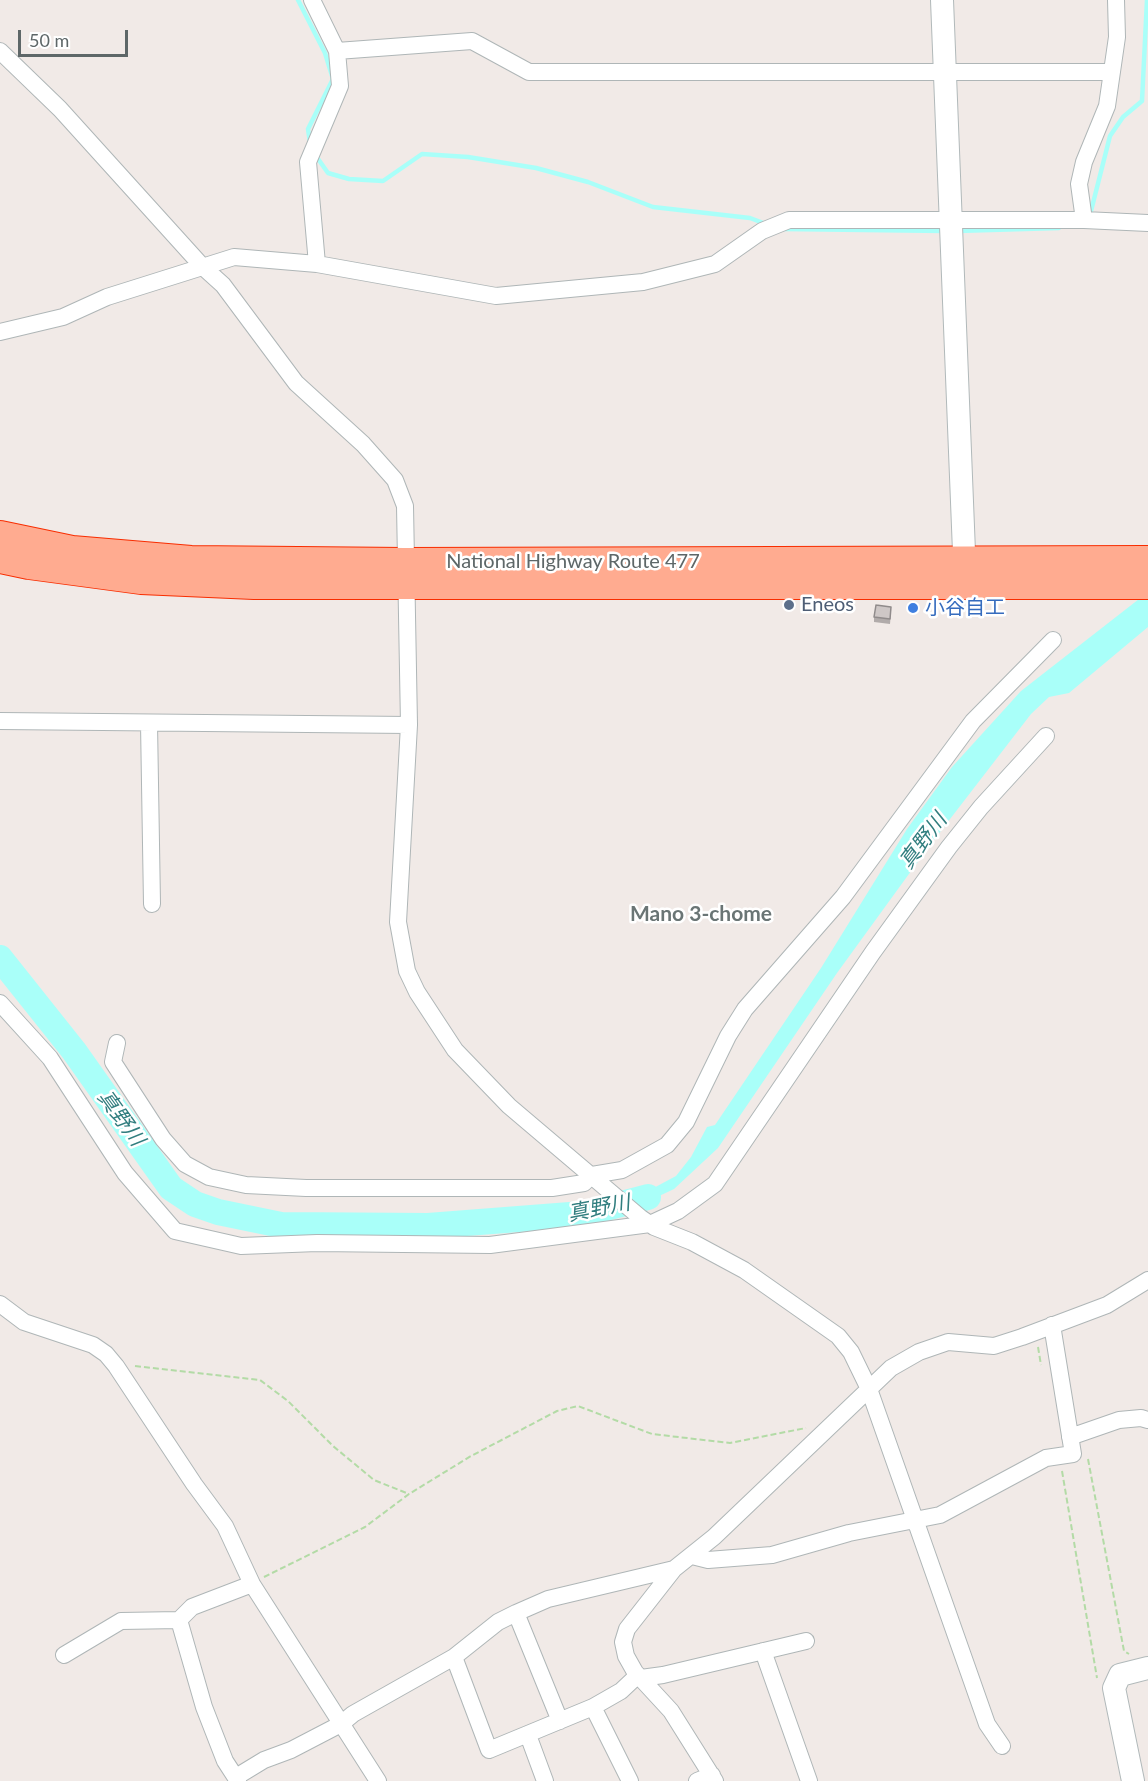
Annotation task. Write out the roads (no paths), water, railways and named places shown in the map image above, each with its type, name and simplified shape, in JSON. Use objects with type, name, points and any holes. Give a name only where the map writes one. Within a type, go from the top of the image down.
[{"type":"highway","name":"National Highway Route 477","points":[[0,535],[72,550],[117,555],[406,573]]},
{"type":"highway","name":"National Highway Route 477","points":[[0,559],[29,566],[141,580],[197,583],[406,573],[964,572],[1113,560],[1148,560]]},
{"type":"highway","name":"National Highway Route 477","points":[[964,572],[1099,585],[1148,585]]},
{"type":"street","points":[[312,0],[337,51],[340,86],[308,162],[317,264]]},
{"type":"street","points":[[942,0],[964,572]]},
{"type":"street","points":[[1084,220],[1079,184],[1084,162],[1107,106],[1117,37],[1116,0]]},
{"type":"street","points":[[337,51],[472,41],[529,72],[1112,72]]},
{"type":"street","points":[[0,51],[60,109],[202,266],[223,285],[296,383],[363,444],[395,480],[405,506],[409,725],[398,922],[407,971],[417,992],[455,1050],[509,1106],[646,1221],[744,1270],[838,1336],[851,1352],[868,1389],[987,1724],[1002,1746]]},
{"type":"street","points":[[0,332],[63,317],[107,297],[234,257],[317,264],[496,296],[643,282],[715,264],[762,231],[789,220],[1084,220],[1148,223]]},
{"type":"street","points":[[117,1042],[113,1062],[163,1139],[185,1164],[209,1177],[246,1185],[306,1188],[552,1188],[584,1183],[622,1170],[667,1145],[686,1122],[728,1036],[745,1009],[843,897],[973,721],[1053,640]]},
{"type":"street","points":[[0,721],[409,725]]},
{"type":"street","points":[[149,723],[152,904]]},
{"type":"street","points":[[0,1002],[50,1058],[125,1173],[175,1231],[241,1246],[317,1243],[490,1245],[646,1221],[678,1211],[715,1184],[861,970],[949,847],[981,807],[1046,736]]},
{"type":"street","points":[[708,1779],[671,1711],[640,1676],[626,1656],[623,1642],[627,1629],[674,1569],[692,1556],[891,1368],[919,1352],[948,1342],[994,1346],[1035,1332],[1107,1305],[1148,1280]]},
{"type":"street","points":[[0,1304],[24,1322],[93,1345],[106,1354],[116,1366],[194,1484],[225,1526],[252,1584],[378,1781]]},
{"type":"street","points":[[692,1556],[708,1560],[772,1555],[849,1533],[940,1515],[1028,1467],[1059,1456],[1073,1454],[1077,1435],[1052,1325]]},
{"type":"street","points":[[1077,1435],[1119,1420],[1141,1418],[1148,1420]]},
{"type":"street","points":[[179,1620],[204,1707],[225,1761],[237,1779],[264,1760],[291,1750],[341,1724],[353,1714],[454,1657],[498,1622],[516,1613],[548,1599],[674,1569]]},
{"type":"street","points":[[64,1655],[122,1621],[179,1620],[192,1607],[252,1584]]},
{"type":"street","points":[[516,1613],[560,1721]]},
{"type":"street","points":[[454,1657],[489,1750],[593,1707],[621,1691],[640,1676],[663,1675],[806,1641]]},
{"type":"street","points":[[763,1651],[809,1781]]},
{"type":"street","points":[[1133,1781],[1114,1688],[1120,1675],[1141,1662]]},
{"type":"street","points":[[593,1707],[630,1781]]},
{"type":"street","points":[[528,1735],[545,1781]]},
{"type":"water","points":[[1148,592],[1148,627],[1069,693],[1049,697],[1031,714],[930,845],[837,973],[718,1148],[674,1189],[640,1205],[633,1199],[676,1176],[691,1157],[707,1127],[715,1125],[821,968],[907,829],[952,767],[1021,691]]},
{"type":"waterway","points":[[298,0],[325,53],[333,79],[308,129],[310,143]]},
{"type":"waterway","points":[[1087,215],[1091,211],[1110,136],[1123,117],[1142,101],[1147,0]]},
{"type":"waterway","points":[[316,156],[328,173],[349,179],[383,181],[422,154],[468,157],[536,168],[588,182],[653,207],[750,218],[766,224]]},
{"type":"waterway","points":[[957,231],[1059,228]]},
{"type":"waterway","points":[[783,229],[945,231]]},
{"type":"waterway","name":"真野川","points":[[0,958],[74,1051],[171,1188],[195,1204],[218,1212],[281,1225],[428,1226],[583,1214],[648,1197]]},
{"type":"place","name":"Eneos","points":[[789,605]]},
{"type":"place","name":"小谷自工","points":[[913,608]]},
{"type":"district","name":"Mano 3-chome","points":[[701,914]]}]
